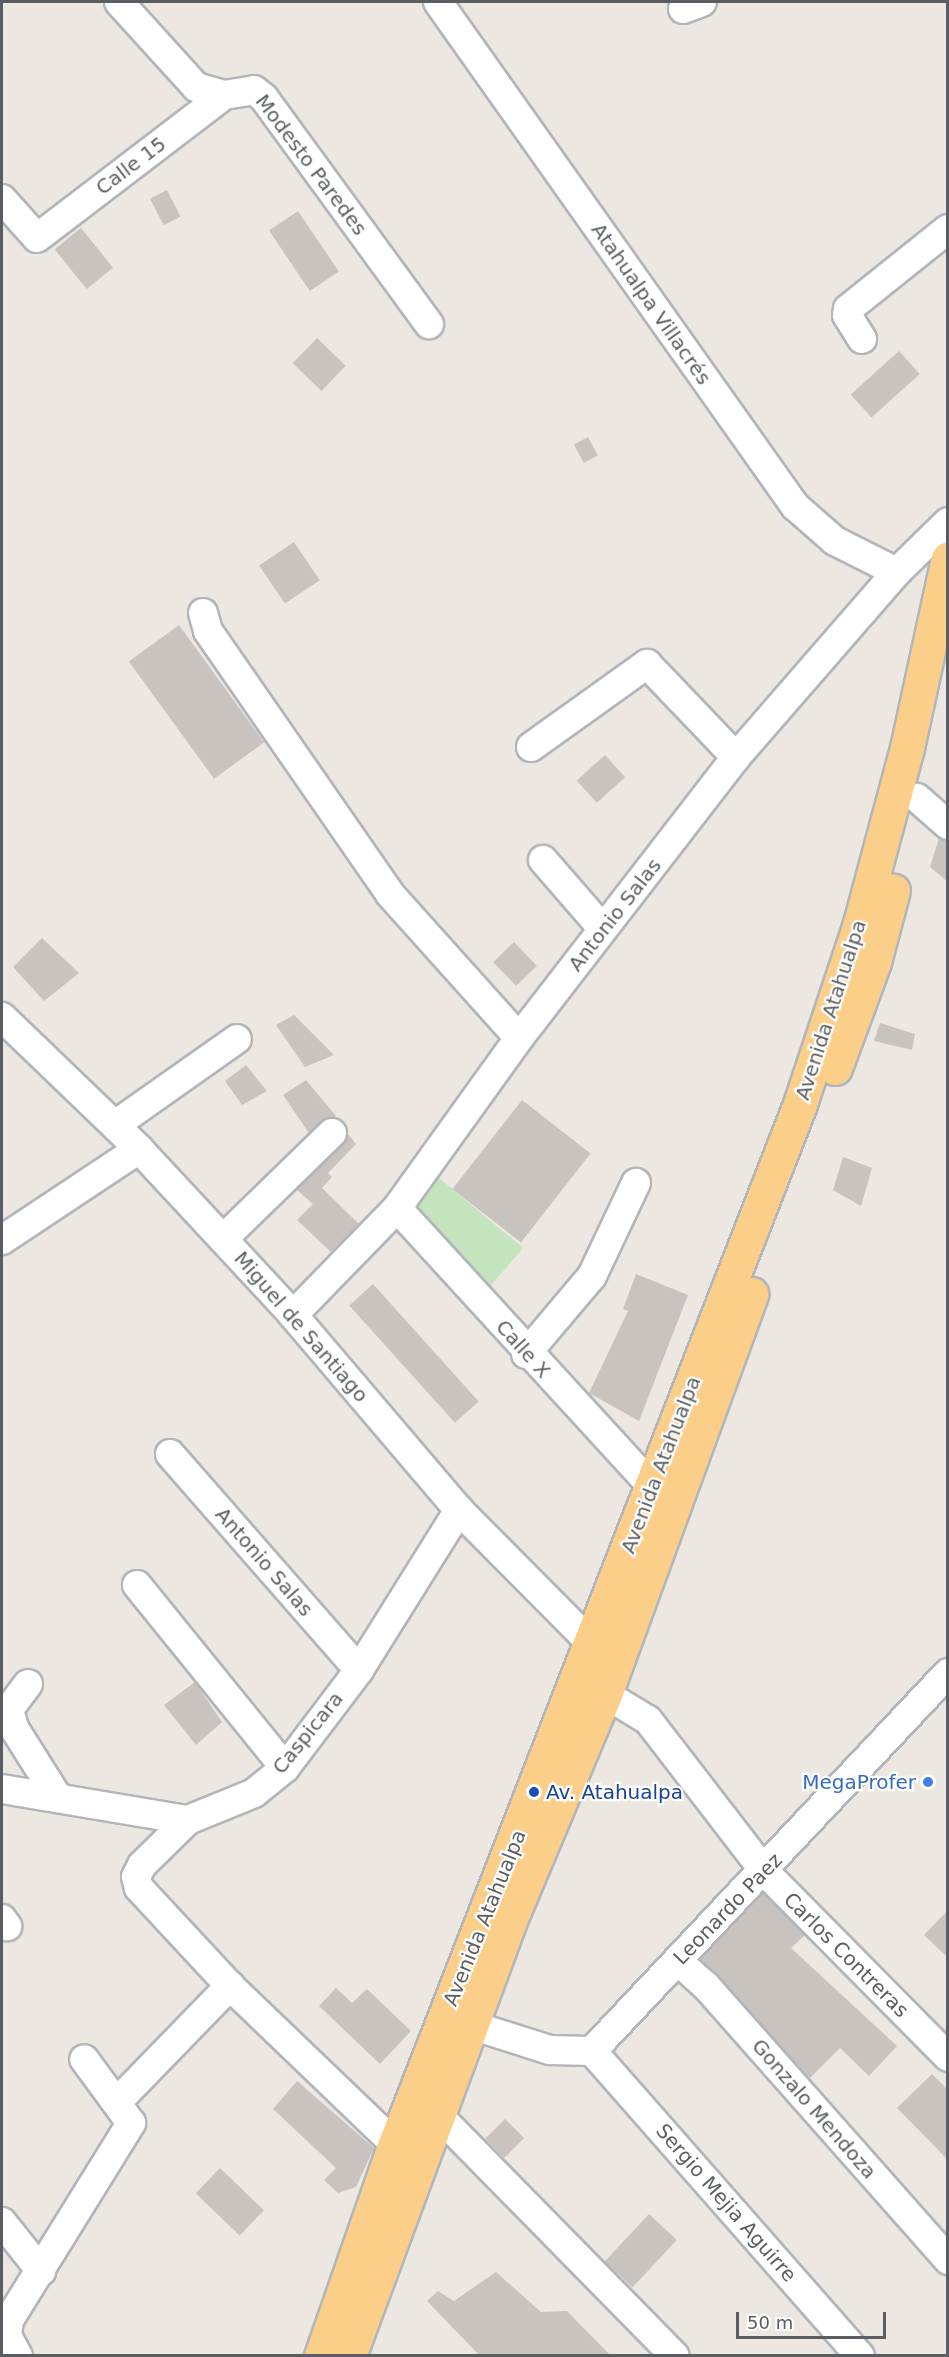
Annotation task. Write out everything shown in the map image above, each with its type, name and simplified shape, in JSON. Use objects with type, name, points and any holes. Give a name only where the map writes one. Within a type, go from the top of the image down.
[{"type":"highway","name":"Avenida Atahualpa","points":[[321,2355],[395,2144],[592,1644],[800,1104],[859,927],[907,748],[948,558]]},
{"type":"highway","name":"Avenida Atahualpa","points":[[349,2355],[471,2025],[605,1694],[874,962],[948,667]]},
{"type":"street","name":"Modesto Paredes","points":[[119,2],[196,87],[224,95],[242,89],[264,98],[429,324]]},
{"type":"street","name":"Atahualpa Villacrés","points":[[438,2],[795,506],[835,541],[897,572]]},
{"type":"street","name":"Calle 15","points":[[2,199],[37,238],[224,95]]},
{"type":"street","points":[[862,339],[847,315],[849,309],[948,228]]},
{"type":"street","name":"Antonio Salas","points":[[293,1315],[346,1266],[397,1208],[519,1038],[736,758],[897,572],[948,522]]},
{"type":"street","points":[[203,613],[208,631],[390,894],[519,1038]]},
{"type":"street","points":[[531,747],[647,664],[736,758]]},
{"type":"street","points":[[916,798],[948,825]]},
{"type":"street","points":[[543,860],[603,929]]},
{"type":"street","name":"Miguel de Santiago","points":[[2,1017],[139,1149],[293,1315],[459,1510],[592,1644]]},
{"type":"street","points":[[115,1125],[237,1039]]},
{"type":"street","points":[[223,1239],[332,1133]]},
{"type":"street","points":[[2,1240],[139,1149]]},
{"type":"street","points":[[526,1354],[592,1276],[636,1183]]},
{"type":"street","name":"Calle X","points":[[397,1208],[526,1354],[653,1487]]},
{"type":"street","name":"Antonio Salas","points":[[170,1454],[358,1670]]},
{"type":"street","name":"Caspicara","points":[[188,1820],[254,1793],[285,1768],[358,1670],[459,1510]]},
{"type":"street","points":[[137,1585],[285,1768]]},
{"type":"street","name":"Leonardo Paez","points":[[592,2051],[765,1872],[948,1672]]},
{"type":"street","points":[[28,1684],[9,1709],[14,1728],[58,1798]]},
{"type":"street","name":"Carlos Contreras","points":[[605,1694],[648,1720],[765,1872],[948,2057]]},
{"type":"street","points":[[2,1789],[188,1820]]},
{"type":"street","points":[[188,1820],[136,1877],[139,1888],[230,1986],[395,2144]]},
{"type":"street","name":"Gonzalo Mendoza","points":[[678,1961],[706,1986],[948,2260]]},
{"type":"street","points":[[118,2101],[230,1986]]},
{"type":"street","points":[[471,2025],[550,2050],[592,2051]]},
{"type":"street","name":"Sergio Mejia Aguirre","points":[[592,2051],[860,2355]]},
{"type":"street","points":[[18,2355],[7,2335],[9,2320],[128,2130],[129,2116],[84,2059]]},
{"type":"street","points":[[437,2114],[675,2355]]},
{"type":"street","points":[[2,2223],[41,2271]]},
{"type":"green space","points":[[433,1173],[523,1248],[482,1296],[413,1213]]},
{"type":"building","points":[[167,190],[181,217],[164,225],[150,199]]},
{"type":"building","points":[[298,211],[339,272],[310,291],[269,231]]},
{"type":"building","points":[[81,228],[113,268],[87,289],[55,249]]},
{"type":"building","points":[[317,338],[346,366],[321,391],[293,363]]},
{"type":"building","points":[[899,351],[920,374],[871,418],[851,394]]},
{"type":"building","points":[[588,437],[598,456],[584,463],[574,445]]},
{"type":"building","points":[[294,542],[320,580],[285,604],[259,565]]},
{"type":"building","points":[[179,625],[264,742],[214,779],[129,661]]},
{"type":"building","points":[[605,755],[625,777],[597,803],[577,780]]},
{"type":"building","points":[[939,838],[948,841],[948,882],[930,867]]},
{"type":"building","points":[[42,938],[79,973],[44,1001],[13,967]]},
{"type":"building","points":[[514,942],[537,966],[516,986],[493,962]]},
{"type":"building","points":[[294,1015],[334,1055],[305,1067],[276,1025]]},
{"type":"building","points":[[880,1023],[915,1034],[912,1050],[874,1041]]},
{"type":"building","points":[[246,1065],[267,1091],[242,1105],[225,1081]]},
{"type":"building","points":[[306,1080],[336,1116],[309,1133],[283,1095]]},
{"type":"building","points":[[522,1100],[591,1154],[521,1243],[452,1189]]},
{"type":"building","points":[[348,1134],[356,1144],[328,1173],[332,1177],[322,1188],[359,1224],[331,1252],[297,1220],[313,1204],[297,1190]]},
{"type":"building","points":[[843,1157],[872,1168],[861,1206],[833,1190]]},
{"type":"building","points":[[636,1274],[688,1295],[639,1421],[589,1393],[628,1311],[623,1309]]},
{"type":"building","points":[[373,1284],[479,1401],[455,1423],[349,1305]]},
{"type":"building","points":[[195,1682],[222,1722],[196,1745],[164,1705]]},
{"type":"building","points":[[763,1893],[805,1935],[791,1948],[897,2046],[869,2076],[840,2048],[810,2078],[701,1959]]},
{"type":"building","points":[[948,1910],[948,1958],[924,1935]]},
{"type":"building","points":[[336,1988],[352,2003],[367,1989],[411,2031],[380,2064],[319,2006]]},
{"type":"building","points":[[932,2074],[948,2090],[948,2160],[897,2108]]},
{"type":"building","points":[[297,2081],[374,2148],[356,2187],[338,2193],[324,2180],[336,2168],[273,2109]]},
{"type":"building","points":[[505,2119],[524,2138],[504,2158],[485,2139]]},
{"type":"building","points":[[220,2168],[264,2210],[240,2236],[196,2193]]},
{"type":"building","points":[[649,2214],[677,2240],[632,2287],[605,2262]]},
{"type":"building","points":[[496,2272],[541,2312],[567,2311],[610,2355],[479,2355],[427,2301],[438,2291],[454,2301]]},
{"type":"place","name":"MegaProfer","points":[[928,1782]]},
{"type":"place","name":"Av. Atahualpa","points":[[534,1792]]}]
